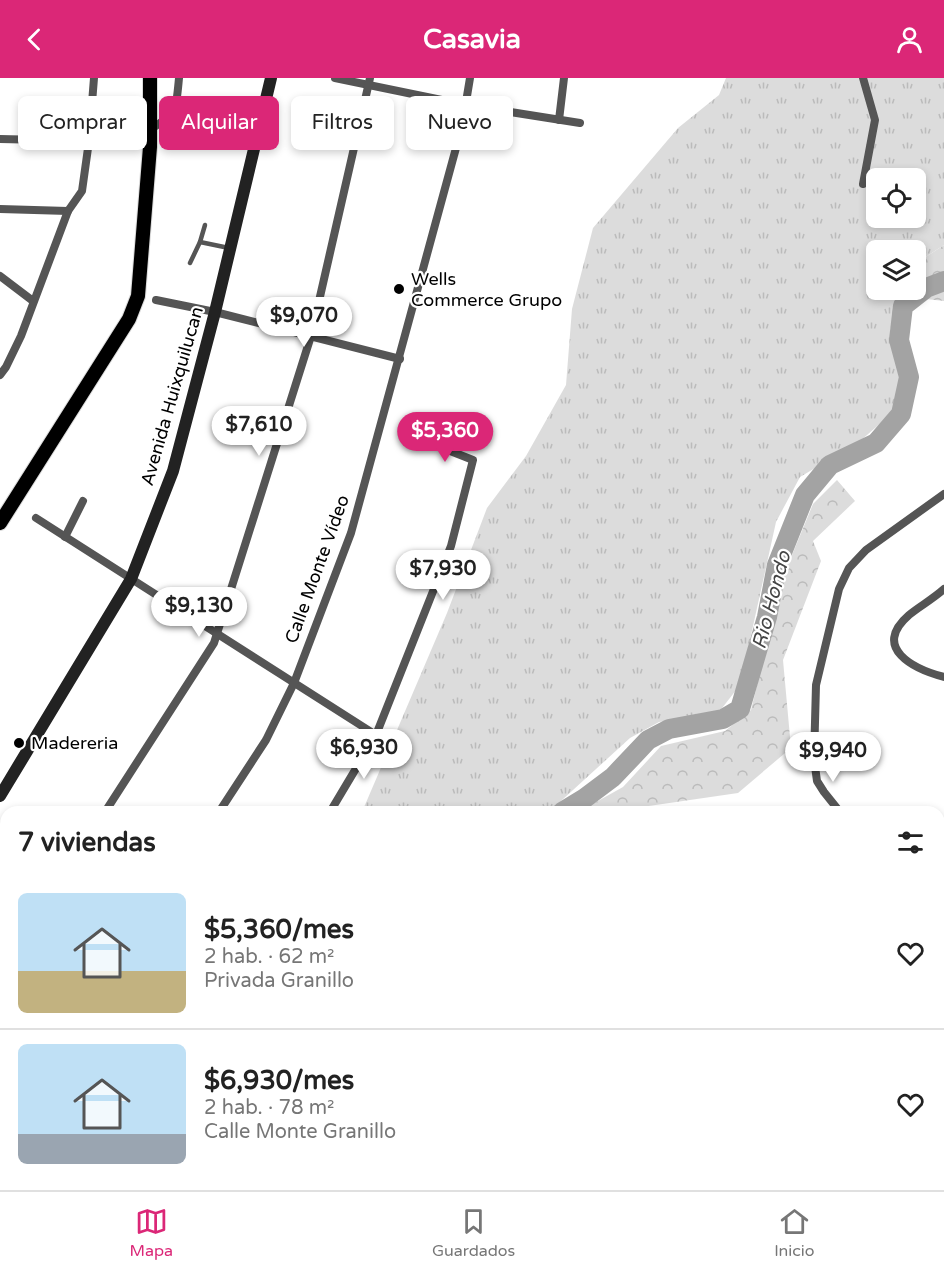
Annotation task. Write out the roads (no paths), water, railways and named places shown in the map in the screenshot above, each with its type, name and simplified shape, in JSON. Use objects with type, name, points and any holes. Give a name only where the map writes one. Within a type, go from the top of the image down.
[{"type":"main road","points":[[0,523],[134,308],[138,296],[142,259],[150,130],[150,78]]},
{"type":"street","points":[[93,96],[94,78]]},
{"type":"street","points":[[150,130],[172,113],[177,101],[179,78]]},
{"type":"street","name":"Avenida Huixquilucan","points":[[0,796],[131,579],[173,471],[215,312],[271,78]]},
{"type":"street","points":[[335,78],[370,82],[428,96]]},
{"type":"street","name":"Calle Monte Vídeo","points":[[467,96],[470,78]]},
{"type":"street","points":[[559,120],[564,78]]},
{"type":"street","points":[[863,78],[875,120],[863,184]]},
{"type":"street","points":[[109,806],[214,643],[311,336],[370,82]]},
{"type":"street","points":[[513,113],[580,123]]},
{"type":"street","points":[[0,140],[18,140]]},
{"type":"street","points":[[0,375],[3,365],[21,336],[68,211],[82,191],[88,150]]},
{"type":"street","name":"Calle Monte Vídeo","points":[[223,806],[266,740],[294,683],[351,534],[456,150]]},
{"type":"street","points":[[0,210],[68,211]]},
{"type":"street","points":[[0,276],[33,301]]},
{"type":"street","points":[[156,300],[215,312],[400,359]]},
{"type":"street","points":[[334,806],[376,735],[451,546],[472,460],[430,443]]},
{"type":"street","points":[[835,806],[817,781],[814,759],[816,685],[839,589],[849,568],[866,549],[944,494]]},
{"type":"street","points":[[65,537],[83,501]]},
{"type":"street","points":[[36,518],[376,735]]},
{"type":"street","points":[[944,589],[908,616],[895,638],[895,646],[908,663],[924,672],[944,677]]},
{"type":"lane","points":[[190,263],[205,225]]},
{"type":"lane","points":[[200,242],[229,248]]},
{"type":"waterway","name":"Rio Hondo","points":[[572,806],[613,777],[648,740],[669,729],[723,719],[740,709],[767,617],[777,565],[805,495],[830,465],[876,443],[901,414],[909,377],[899,340],[903,306],[926,288],[944,281]]},
{"type":"place","name":"Wells Commerce Grupo","points":[[399,289]]},
{"type":"place","name":"Madereria","points":[[19,743]]}]
